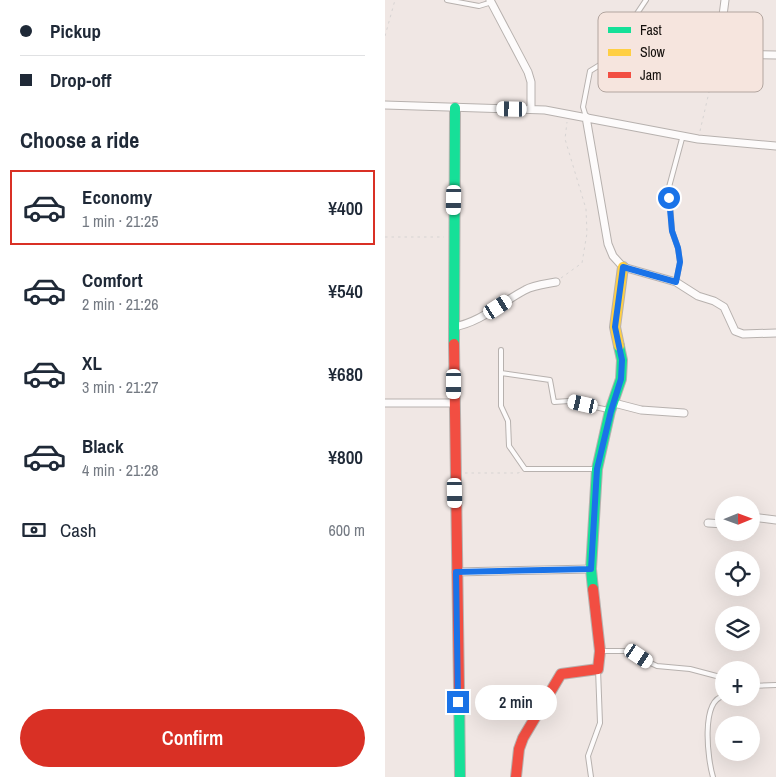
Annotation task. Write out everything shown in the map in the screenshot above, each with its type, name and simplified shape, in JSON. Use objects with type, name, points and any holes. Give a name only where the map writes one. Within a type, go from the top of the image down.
[{"type":"street","points":[[491,1],[528,72],[531,82],[531,109]]},
{"type":"street","points":[[763,55],[776,55]]},
{"type":"street","points":[[385,105],[531,109],[586,117],[698,139],[776,146]]},
{"type":"street","points":[[455,108],[453,327],[460,777]]},
{"type":"street","points":[[586,117],[608,244],[613,256],[623,267],[676,282],[698,296],[714,300],[724,307],[735,331],[743,334],[776,333]]},
{"type":"street","points":[[516,777],[519,749],[523,738],[561,674],[598,669],[600,652],[591,569],[597,469],[621,379],[622,360],[615,327],[623,267]]},
{"type":"street","points":[[453,327],[464,326],[527,288],[556,282]]},
{"type":"street","points":[[385,402],[454,403]]},
{"type":"street","points":[[612,407],[683,413]]},
{"type":"street","points":[[760,518],[776,520]]},
{"type":"street","points":[[708,523],[715,523]]},
{"type":"street","points":[[456,572],[591,569]]},
{"type":"lane","points":[[447,0],[479,6],[491,1]]},
{"type":"lane","points":[[638,12],[646,0]]},
{"type":"lane","points":[[586,117],[583,107],[590,71],[598,65]]},
{"type":"lane","points":[[676,282],[680,262],[678,248],[672,231],[669,187],[683,135]]},
{"type":"lane","points":[[501,350],[501,406],[508,421],[509,446],[525,469],[597,469]]},
{"type":"lane","points":[[501,373],[550,380],[554,402],[569,401],[612,407]]},
{"type":"lane","points":[[600,652],[625,651],[657,666],[690,669],[715,676]]},
{"type":"lane","points":[[591,777],[588,756],[600,723],[598,669]]},
{"type":"lane","points":[[760,685],[776,684]]},
{"type":"lane","points":[[713,777],[707,732],[709,713],[715,700]]},
{"type":"path","points":[[385,36],[395,0]]},
{"type":"path","points":[[698,139],[709,92]]},
{"type":"path","points":[[556,282],[582,263],[587,232],[586,209],[565,138],[569,114]]},
{"type":"path","points":[[385,237],[453,237]]},
{"type":"path","points":[[455,473],[518,473],[525,469]]},
{"type":"traffic: fast","points":[[454,344],[455,108]]},
{"type":"traffic: fast","points":[[593,589],[591,569],[597,469],[610,411],[621,379],[622,360],[619,346]]},
{"type":"traffic: fast","points":[[459,687],[460,777]]},
{"type":"traffic: slow","points":[[619,346],[615,327],[623,267]]},
{"type":"traffic: jam","points":[[454,344],[459,687]]},
{"type":"traffic: jam","points":[[516,777],[519,749],[523,738],[561,674],[598,669],[600,651],[593,589]]},
{"type":"route","points":[[458,702],[456,572],[591,569],[597,469],[621,379],[622,360],[615,327],[615,317],[623,267],[676,282],[680,262],[678,248],[672,231],[669,198]]}]
